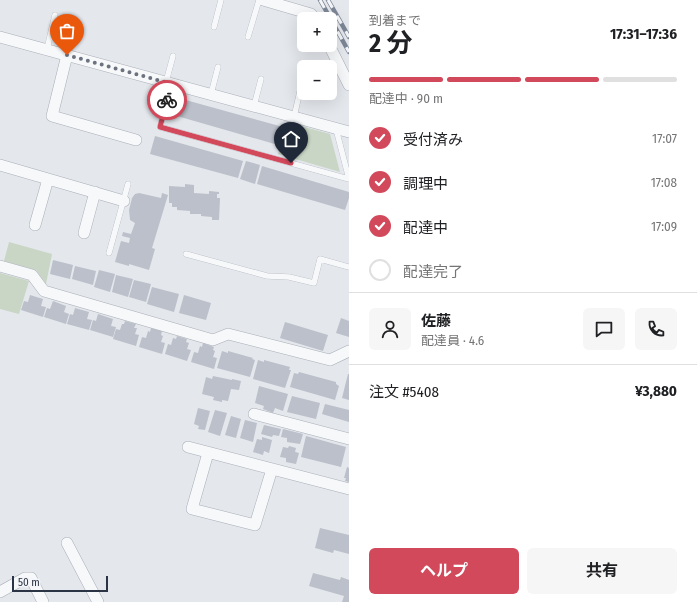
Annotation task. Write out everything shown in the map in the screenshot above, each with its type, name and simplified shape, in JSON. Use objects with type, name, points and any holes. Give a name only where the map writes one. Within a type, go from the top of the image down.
[{"type":"street","points":[[264,0],[304,12]]},
{"type":"street","points":[[0,37],[349,132]]},
{"type":"street","points":[[332,52],[349,85]]},
{"type":"street","points":[[67,55],[52,116],[136,140]]},
{"type":"street","points":[[0,165],[124,201]]},
{"type":"street","points":[[35,225],[48,179]]},
{"type":"street","points":[[84,233],[95,192]]},
{"type":"street","points":[[0,266],[32,275],[44,292],[213,340],[228,334],[330,360],[349,352]]},
{"type":"street","points":[[254,414],[349,439]]},
{"type":"street","points":[[188,448],[349,489]]},
{"type":"street","points":[[208,453],[192,509],[255,525],[272,469]]},
{"type":"street","points":[[67,543],[98,602]]},
{"type":"street","points":[[0,592],[25,578],[31,578],[43,602]]},
{"type":"lane","points":[[214,27],[221,0]]},
{"type":"lane","points":[[248,37],[259,0]]},
{"type":"lane","points":[[47,49],[55,15]]},
{"type":"lane","points":[[173,56],[160,127],[349,179],[336,129]]},
{"type":"lane","points":[[212,94],[218,67]]},
{"type":"lane","points":[[254,106],[261,79]]},
{"type":"lane","points":[[294,117],[298,100]]},
{"type":"lane","points":[[109,253],[128,184]]},
{"type":"lane","points":[[186,254],[267,276],[289,277],[314,283],[320,259],[349,267]]},
{"type":"green space","points":[[287,122],[330,134],[340,172],[278,154]]},
{"type":"green space","points":[[9,242],[52,254],[46,284],[36,270],[4,261]]},
{"type":"green space","points":[[0,273],[29,281],[19,314],[0,309]]},
{"type":"building","points":[[182,99],[283,127],[278,145],[177,116]]},
{"type":"building","points":[[155,136],[243,161],[238,178],[150,154]]},
{"type":"building","points":[[246,161],[260,165],[255,184],[240,179]]},
{"type":"building","points":[[262,166],[349,192],[349,198],[345,210],[257,184]]},
{"type":"building","points":[[185,184],[194,185],[194,193],[209,194],[209,191],[219,192],[219,194],[217,194],[217,198],[220,198],[219,220],[212,220],[212,217],[201,216],[201,214],[190,214],[190,211],[177,210],[177,207],[172,207],[172,203],[169,203],[169,186],[185,187]]},
{"type":"building","points":[[139,193],[161,198],[162,193],[168,195],[152,248],[155,249],[149,270],[129,264],[129,266],[115,262],[121,241],[129,243],[130,238],[122,236],[123,232],[131,234],[135,223],[130,220],[129,210],[132,198],[135,194]]},
{"type":"building","points":[[53,260],[73,265],[70,279],[50,274]]},
{"type":"building","points":[[75,266],[96,271],[93,285],[72,279]]},
{"type":"building","points":[[99,270],[115,274],[110,292],[94,287]]},
{"type":"building","points":[[116,275],[133,279],[128,297],[112,292]]},
{"type":"building","points":[[134,280],[151,284],[146,302],[129,297]]},
{"type":"building","points":[[152,287],[179,294],[174,312],[147,304]]},
{"type":"building","points":[[30,295],[43,299],[41,306],[46,307],[43,317],[21,310],[24,301],[28,302]]},
{"type":"building","points":[[184,295],[211,303],[206,320],[179,313]]},
{"type":"building","points":[[53,301],[66,306],[64,312],[69,314],[66,324],[44,317],[47,308],[50,309]]},
{"type":"building","points":[[75,308],[89,312],[87,319],[92,320],[89,330],[67,324],[70,314],[73,315]]},
{"type":"building","points":[[98,314],[113,319],[111,326],[116,327],[113,337],[90,330],[93,320],[96,321]]},
{"type":"building","points":[[341,318],[349,321],[349,337],[336,333]]},
{"type":"building","points":[[125,321],[136,324],[134,328],[137,328],[135,334],[139,335],[136,346],[113,339],[116,329],[120,330]]},
{"type":"building","points":[[285,322],[328,335],[323,351],[280,338]]},
{"type":"building","points":[[151,328],[162,331],[161,335],[163,336],[161,342],[165,343],[162,354],[139,347],[142,337],[146,338],[148,331],[150,332]]},
{"type":"building","points":[[177,336],[187,339],[186,342],[189,343],[187,349],[191,350],[187,361],[165,354],[168,344],[171,345],[173,338],[176,339]]},
{"type":"building","points":[[203,343],[214,347],[213,350],[215,351],[213,357],[217,358],[214,369],[191,362],[194,352],[198,353],[200,346],[202,347]]},
{"type":"building","points":[[222,351],[228,353],[228,351],[253,358],[252,359],[255,360],[250,377],[217,368]]},
{"type":"building","points":[[258,360],[264,362],[264,360],[290,367],[289,370],[291,370],[285,388],[253,379]]},
{"type":"building","points":[[299,372],[336,382],[339,386],[335,400],[290,387],[294,373],[298,374]]},
{"type":"building","points":[[349,374],[349,400],[342,398]]},
{"type":"building","points":[[213,376],[241,381],[239,390],[231,389],[228,401],[222,400],[222,402],[213,400],[214,397],[202,394],[206,377],[212,379]]},
{"type":"building","points":[[259,386],[288,394],[283,411],[275,408],[273,413],[263,409],[264,406],[255,403]]},
{"type":"building","points":[[292,396],[320,403],[316,419],[287,412]]},
{"type":"building","points":[[325,404],[349,410],[349,422],[322,414]]},
{"type":"building","points":[[198,408],[210,411],[205,430],[198,429],[199,426],[194,424]]},
{"type":"building","points":[[215,410],[227,413],[220,436],[208,432]]},
{"type":"building","points":[[231,416],[241,419],[236,438],[225,435]]},
{"type":"building","points":[[245,420],[257,423],[253,442],[240,438]]},
{"type":"building","points":[[264,425],[281,429],[279,436],[273,435],[272,437],[261,434]]},
{"type":"building","points":[[283,429],[303,434],[300,444],[287,442],[287,438],[281,437]]},
{"type":"building","points":[[306,436],[346,447],[341,467],[301,457]]},
{"type":"building","points":[[262,437],[272,440],[269,453],[264,451],[263,455],[253,452],[257,439],[262,440]]},
{"type":"building","points":[[289,446],[296,448],[295,452],[299,453],[296,464],[286,462],[286,458],[280,457],[283,447],[288,448]]},
{"type":"building","points":[[347,467],[349,468],[349,482],[345,481],[346,478],[344,478]]},
{"type":"building","points":[[320,528],[349,535],[349,554],[334,550],[333,553],[315,548]]},
{"type":"building","points":[[313,573],[340,580],[341,577],[349,580],[349,602],[342,602],[344,596],[309,586]]},
{"type":"railway","points":[[320,0],[349,52]]},
{"type":"railway","points":[[328,0],[349,37]]},
{"type":"way so far","points":[[67,55],[172,84],[167,100]]},
{"type":"route","points":[[167,100],[160,127],[291,163]]}]
